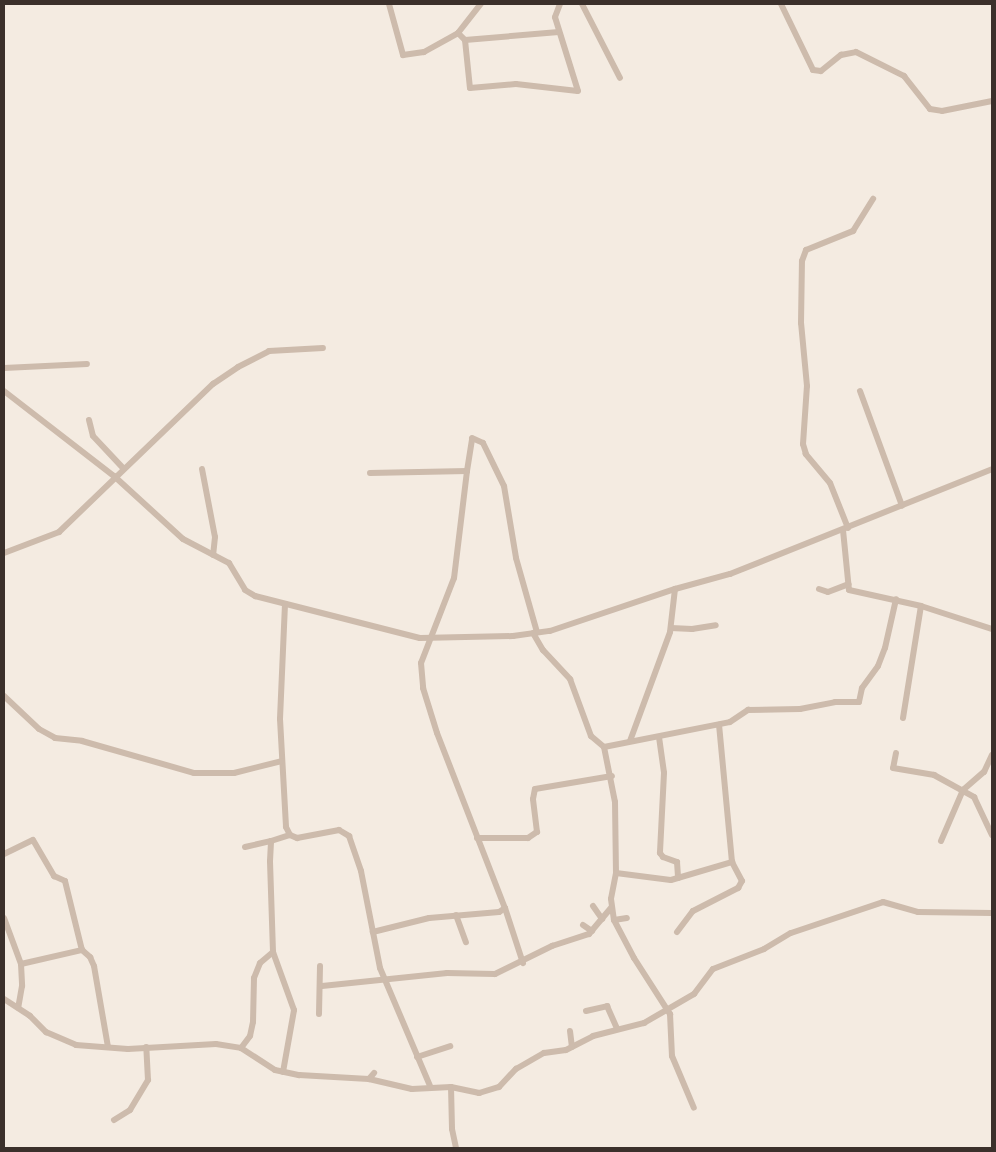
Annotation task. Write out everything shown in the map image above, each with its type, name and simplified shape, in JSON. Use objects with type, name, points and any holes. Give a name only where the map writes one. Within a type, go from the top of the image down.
[{"type":"street","points":[[389,4],[403,55],[424,52],[458,33],[480,4]]},
{"type":"street","points":[[458,33],[465,40],[470,88],[516,84],[578,91],[559,32],[555,12],[560,4]]},
{"type":"street","points":[[582,4],[620,78]]},
{"type":"street","points":[[781,4],[813,70],[821,71],[842,55],[856,52],[904,76],[930,109],[942,111],[992,101]]},
{"type":"street","points":[[465,40],[559,32]]},
{"type":"street","points":[[873,199],[853,231],[806,250],[802,261],[801,323],[807,386],[803,444],[806,454],[830,483],[846,529],[849,584],[852,592],[896,599],[992,628]]},
{"type":"street","points":[[4,553],[59,532],[114,476],[213,384],[252,358],[269,351],[323,348]]},
{"type":"street","points":[[4,368],[87,364]]},
{"type":"street","points":[[4,392],[114,476],[183,538],[229,563],[245,590],[285,604],[402,636],[430,638],[535,633],[675,589],[730,574],[992,469]]},
{"type":"street","points":[[860,392],[902,506]]},
{"type":"street","points":[[89,420],[93,436],[123,468]]},
{"type":"street","points":[[523,963],[505,908],[437,733],[423,688],[421,663],[454,578],[472,438],[484,443],[504,486],[516,558],[535,633],[543,650],[570,679],[591,736],[604,747],[612,776],[616,873],[611,908],[614,920],[670,1014],[673,1033],[672,1056],[694,1108]]},
{"type":"street","points":[[202,469],[215,537],[213,555]]},
{"type":"street","points":[[370,473],[467,471]]},
{"type":"street","points":[[819,589],[828,592],[849,584]]},
{"type":"street","points":[[630,741],[671,628],[675,589]]},
{"type":"street","points":[[604,747],[719,725],[739,718],[748,710],[800,709],[835,702],[859,702],[862,688],[878,666],[885,648],[896,599]]},
{"type":"street","points":[[285,604],[280,719],[286,827],[290,836]]},
{"type":"street","points":[[903,718],[921,606]]},
{"type":"street","points":[[671,628],[716,625]]},
{"type":"street","points":[[4,696],[39,728],[55,738],[82,741],[194,772],[234,773],[282,761]]},
{"type":"street","points":[[677,932],[693,911],[738,888],[742,881],[732,862],[719,725]]},
{"type":"street","points":[[659,737],[664,773],[660,853],[663,857],[677,862],[678,878]]},
{"type":"street","points":[[896,752],[893,768],[934,775],[974,797],[992,835]]},
{"type":"street","points":[[941,841],[963,790],[984,772],[992,755]]},
{"type":"street","points":[[477,838],[528,838],[537,832],[533,799],[535,789],[612,776]]},
{"type":"street","points":[[245,847],[290,836],[297,838],[339,830],[349,836],[361,870],[380,968],[430,1086]]},
{"type":"street","points":[[4,854],[33,840],[54,876],[65,881],[82,950],[90,957],[94,966],[108,1047]]},
{"type":"street","points":[[271,841],[274,952],[294,1010],[284,1072]]},
{"type":"street","points":[[616,873],[678,878],[732,862]]},
{"type":"street","points":[[4,999],[18,1008],[46,1032],[76,1045],[146,1047],[216,1044],[241,1048],[275,1070],[284,1072],[369,1079],[412,1089],[430,1086],[451,1086],[478,1093],[499,1087],[516,1069],[534,1058],[572,1047],[617,1028],[644,1023],[694,994],[713,969],[731,960],[764,950],[791,933],[883,902],[918,912],[992,913]]},
{"type":"street","points":[[593,906],[602,919]]},
{"type":"street","points":[[373,932],[430,918],[499,912],[505,908]]},
{"type":"street","points":[[322,986],[387,981],[448,973],[495,974],[523,963],[552,946],[589,934],[611,908]]},
{"type":"street","points":[[456,915],[466,942]]},
{"type":"street","points":[[4,918],[21,964],[22,986],[18,1008]]},
{"type":"street","points":[[614,920],[627,918]]},
{"type":"street","points":[[583,925],[592,931]]},
{"type":"street","points":[[21,964],[82,950]]},
{"type":"street","points":[[241,1048],[250,1036],[253,1022],[254,978],[260,962],[274,952]]},
{"type":"street","points":[[319,1014],[322,986],[320,966]]},
{"type":"street","points":[[586,1011],[607,1006],[617,1028]]},
{"type":"street","points":[[570,1031],[572,1047]]},
{"type":"street","points":[[417,1056],[450,1046]]},
{"type":"street","points":[[114,1120],[130,1110],[148,1080],[146,1047]]},
{"type":"street","points":[[369,1079],[374,1073]]},
{"type":"street","points":[[451,1086],[452,1129],[456,1148]]}]
